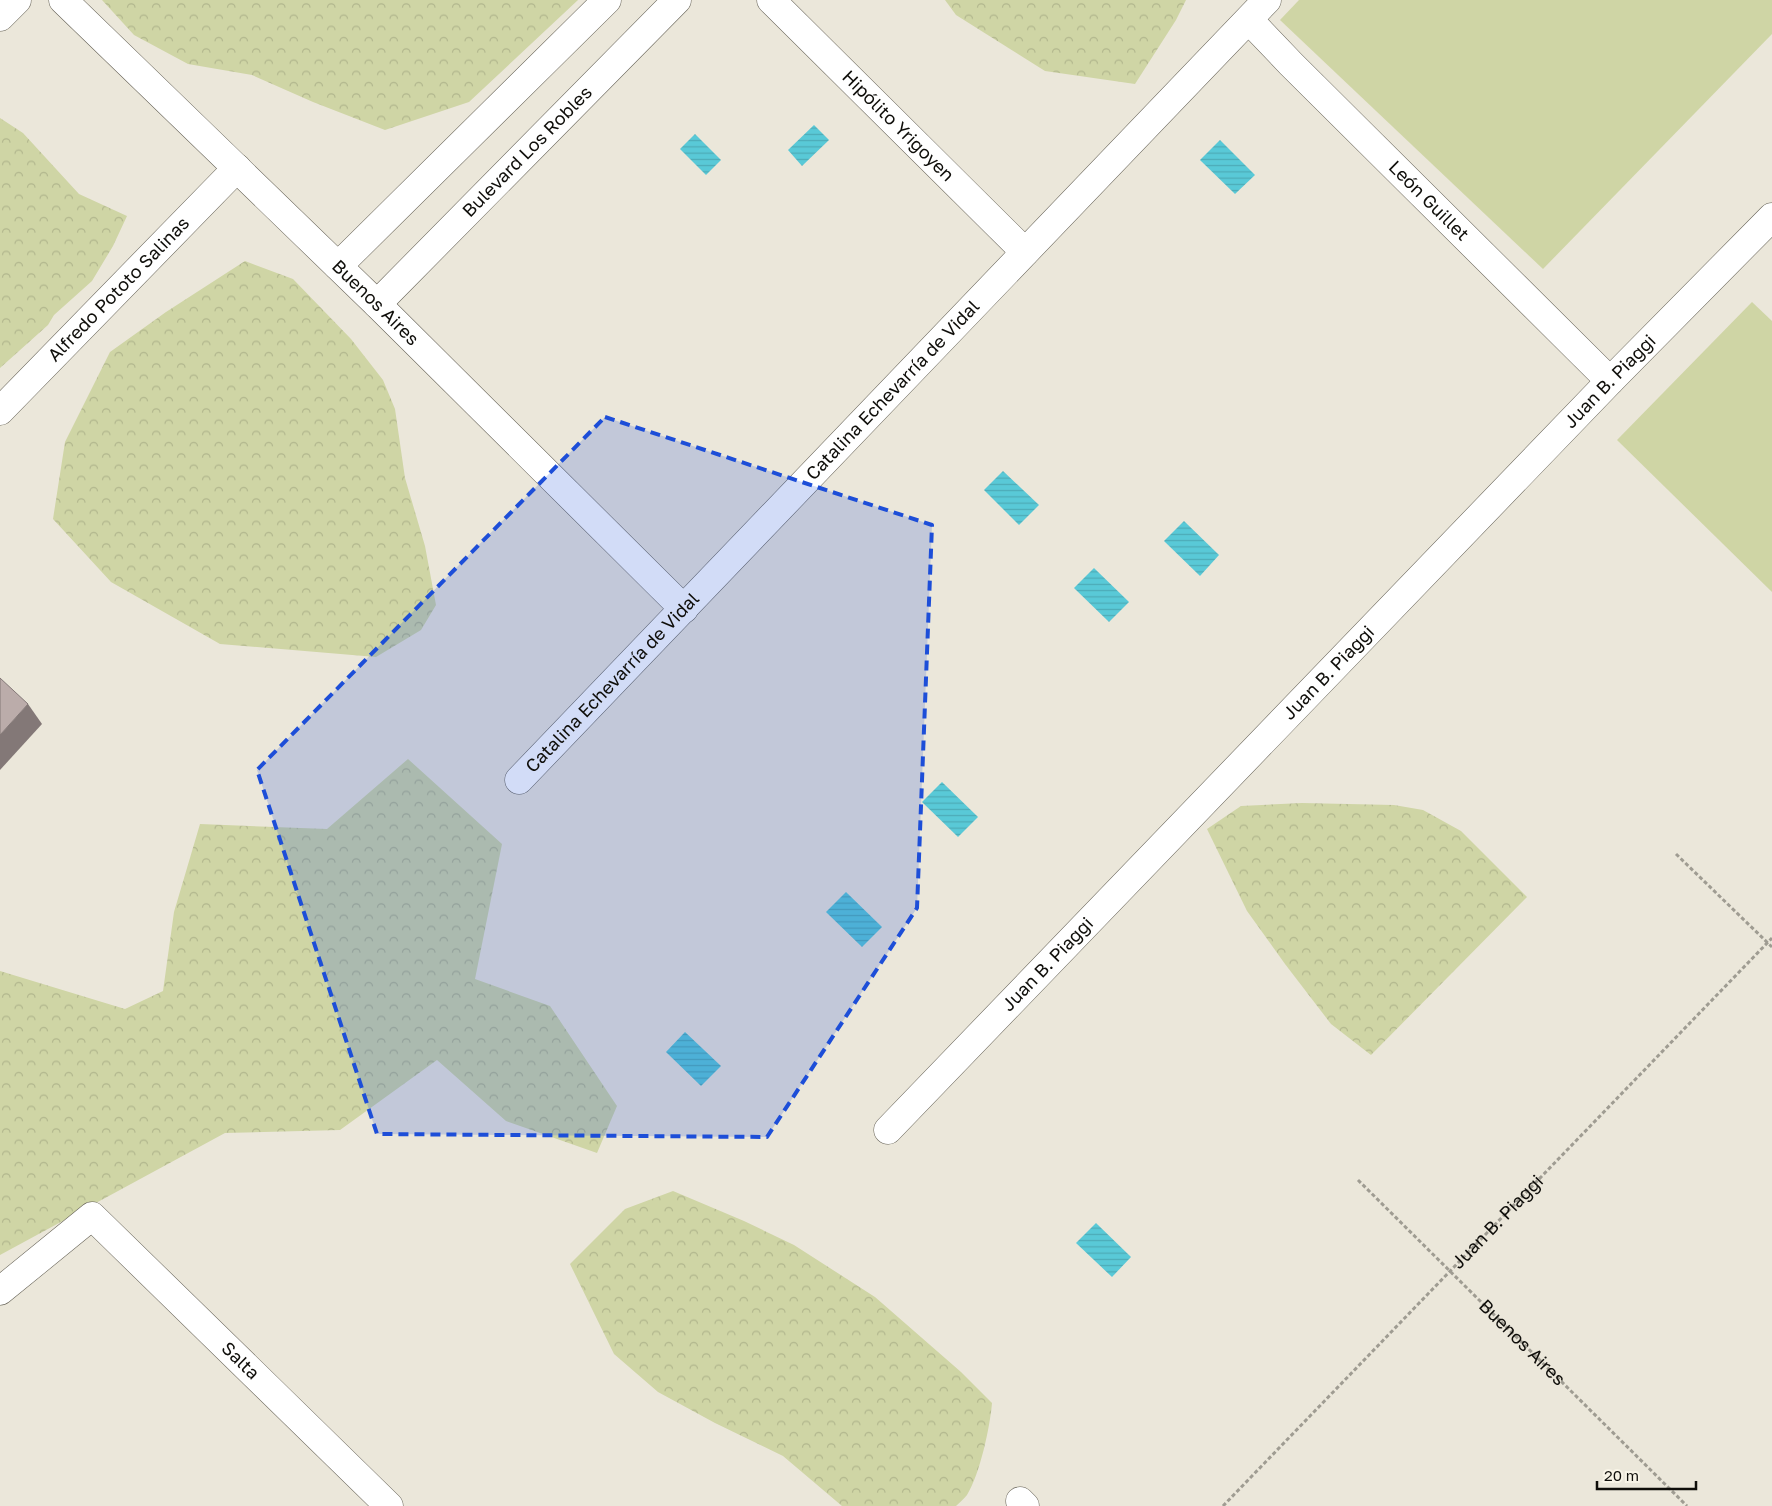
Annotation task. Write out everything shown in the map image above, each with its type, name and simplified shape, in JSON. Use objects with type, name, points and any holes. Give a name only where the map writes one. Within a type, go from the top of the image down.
[{"type":"street","points":[[0,17],[17,0]]},
{"type":"street","name":"Buenos Aires","points":[[63,0],[377,304],[684,608]]},
{"type":"street","points":[[338,266],[606,0]]},
{"type":"street","name":"Bulevard Los Robles","points":[[377,304],[677,0]]},
{"type":"street","name":"Hipólito Yrigoyen","points":[[770,0],[1026,252]]},
{"type":"street","name":"Catalina Echevarría de Vidal","points":[[519,780],[1267,0]]},
{"type":"street","name":"León Guillet","points":[[1248,20],[1610,381]]},
{"type":"street","name":"Alfredo Pototo Salinas","points":[[0,411],[237,168]]},
{"type":"street","name":"Juan B. Piaggi","points":[[888,1130],[1610,381],[1772,217]]},
{"type":"street","name":"Salta","points":[[0,1291],[92,1216],[389,1506]]},
{"type":"path","points":[[1676,854],[1772,947]]},
{"type":"path","name":"Juan B. Piaggi","points":[[1223,1506],[1772,938]]},
{"type":"path","name":"Buenos Aires","points":[[1358,1180],[1687,1506]]},
{"type":"highlighted area","points":[[605,417],[932,525],[917,908],[767,1137],[377,1134],[257,770]]},
{"type":"green space","points":[[102,0],[578,0],[469,102],[385,130],[313,102],[252,75],[188,64],[134,35]]},
{"type":"green space","points":[[945,0],[1186,0],[1176,20],[1135,84],[1045,71],[956,15]]},
{"type":"green space","points":[[1299,0],[1772,0],[1772,34],[1543,269],[1280,20]]},
{"type":"green space","points":[[0,118],[23,133],[79,194],[127,216],[113,246],[92,281],[54,315],[48,325],[0,368]]},
{"type":"green space","points":[[245,261],[293,279],[351,339],[383,380],[395,409],[405,478],[425,546],[436,605],[421,630],[376,657],[220,644],[111,582],[53,519],[65,442],[110,352],[166,312]]},
{"type":"green space","points":[[1752,302],[1772,321],[1772,592],[1617,440]]},
{"type":"green space","points":[[408,759],[502,844],[475,979],[550,1006],[617,1106],[597,1153],[506,1121],[437,1060],[340,1130],[225,1133],[0,1255],[0,971],[125,1009],[163,991],[174,912],[200,824],[327,829]]},
{"type":"green space","points":[[1302,803],[1394,805],[1423,810],[1461,831],[1527,897],[1371,1055],[1331,1024],[1285,964],[1247,911],[1207,829],[1241,806]]},
{"type":"green space","points":[[673,1191],[744,1221],[794,1245],[875,1297],[961,1372],[992,1403],[987,1437],[976,1475],[967,1495],[956,1506],[842,1506],[783,1456],[715,1423],[658,1392],[614,1354],[570,1264],[625,1209]]},
{"type":"water","points":[[814,125],[829,140],[802,166],[788,150]]},
{"type":"water","points":[[695,134],[721,160],[706,175],[680,149]]},
{"type":"water","points":[[1220,140],[1255,175],[1235,194],[1200,160]]},
{"type":"water","points":[[1003,471],[1039,505],[1019,525],[984,490]]},
{"type":"water","points":[[1184,521],[1219,555],[1200,576],[1164,541]]},
{"type":"water","points":[[1094,568],[1129,602],[1109,622],[1074,588]]},
{"type":"water","points":[[942,782],[978,817],[958,837],[922,802]]},
{"type":"water","points":[[846,892],[882,927],[862,947],[826,912]]},
{"type":"water","points":[[685,1032],[721,1066],[701,1086],[666,1052]]},
{"type":"water","points":[[1096,1223],[1131,1257],[1112,1277],[1076,1243]]},
{"type":"building","points":[[0,678],[28,704],[0,735]]}]
